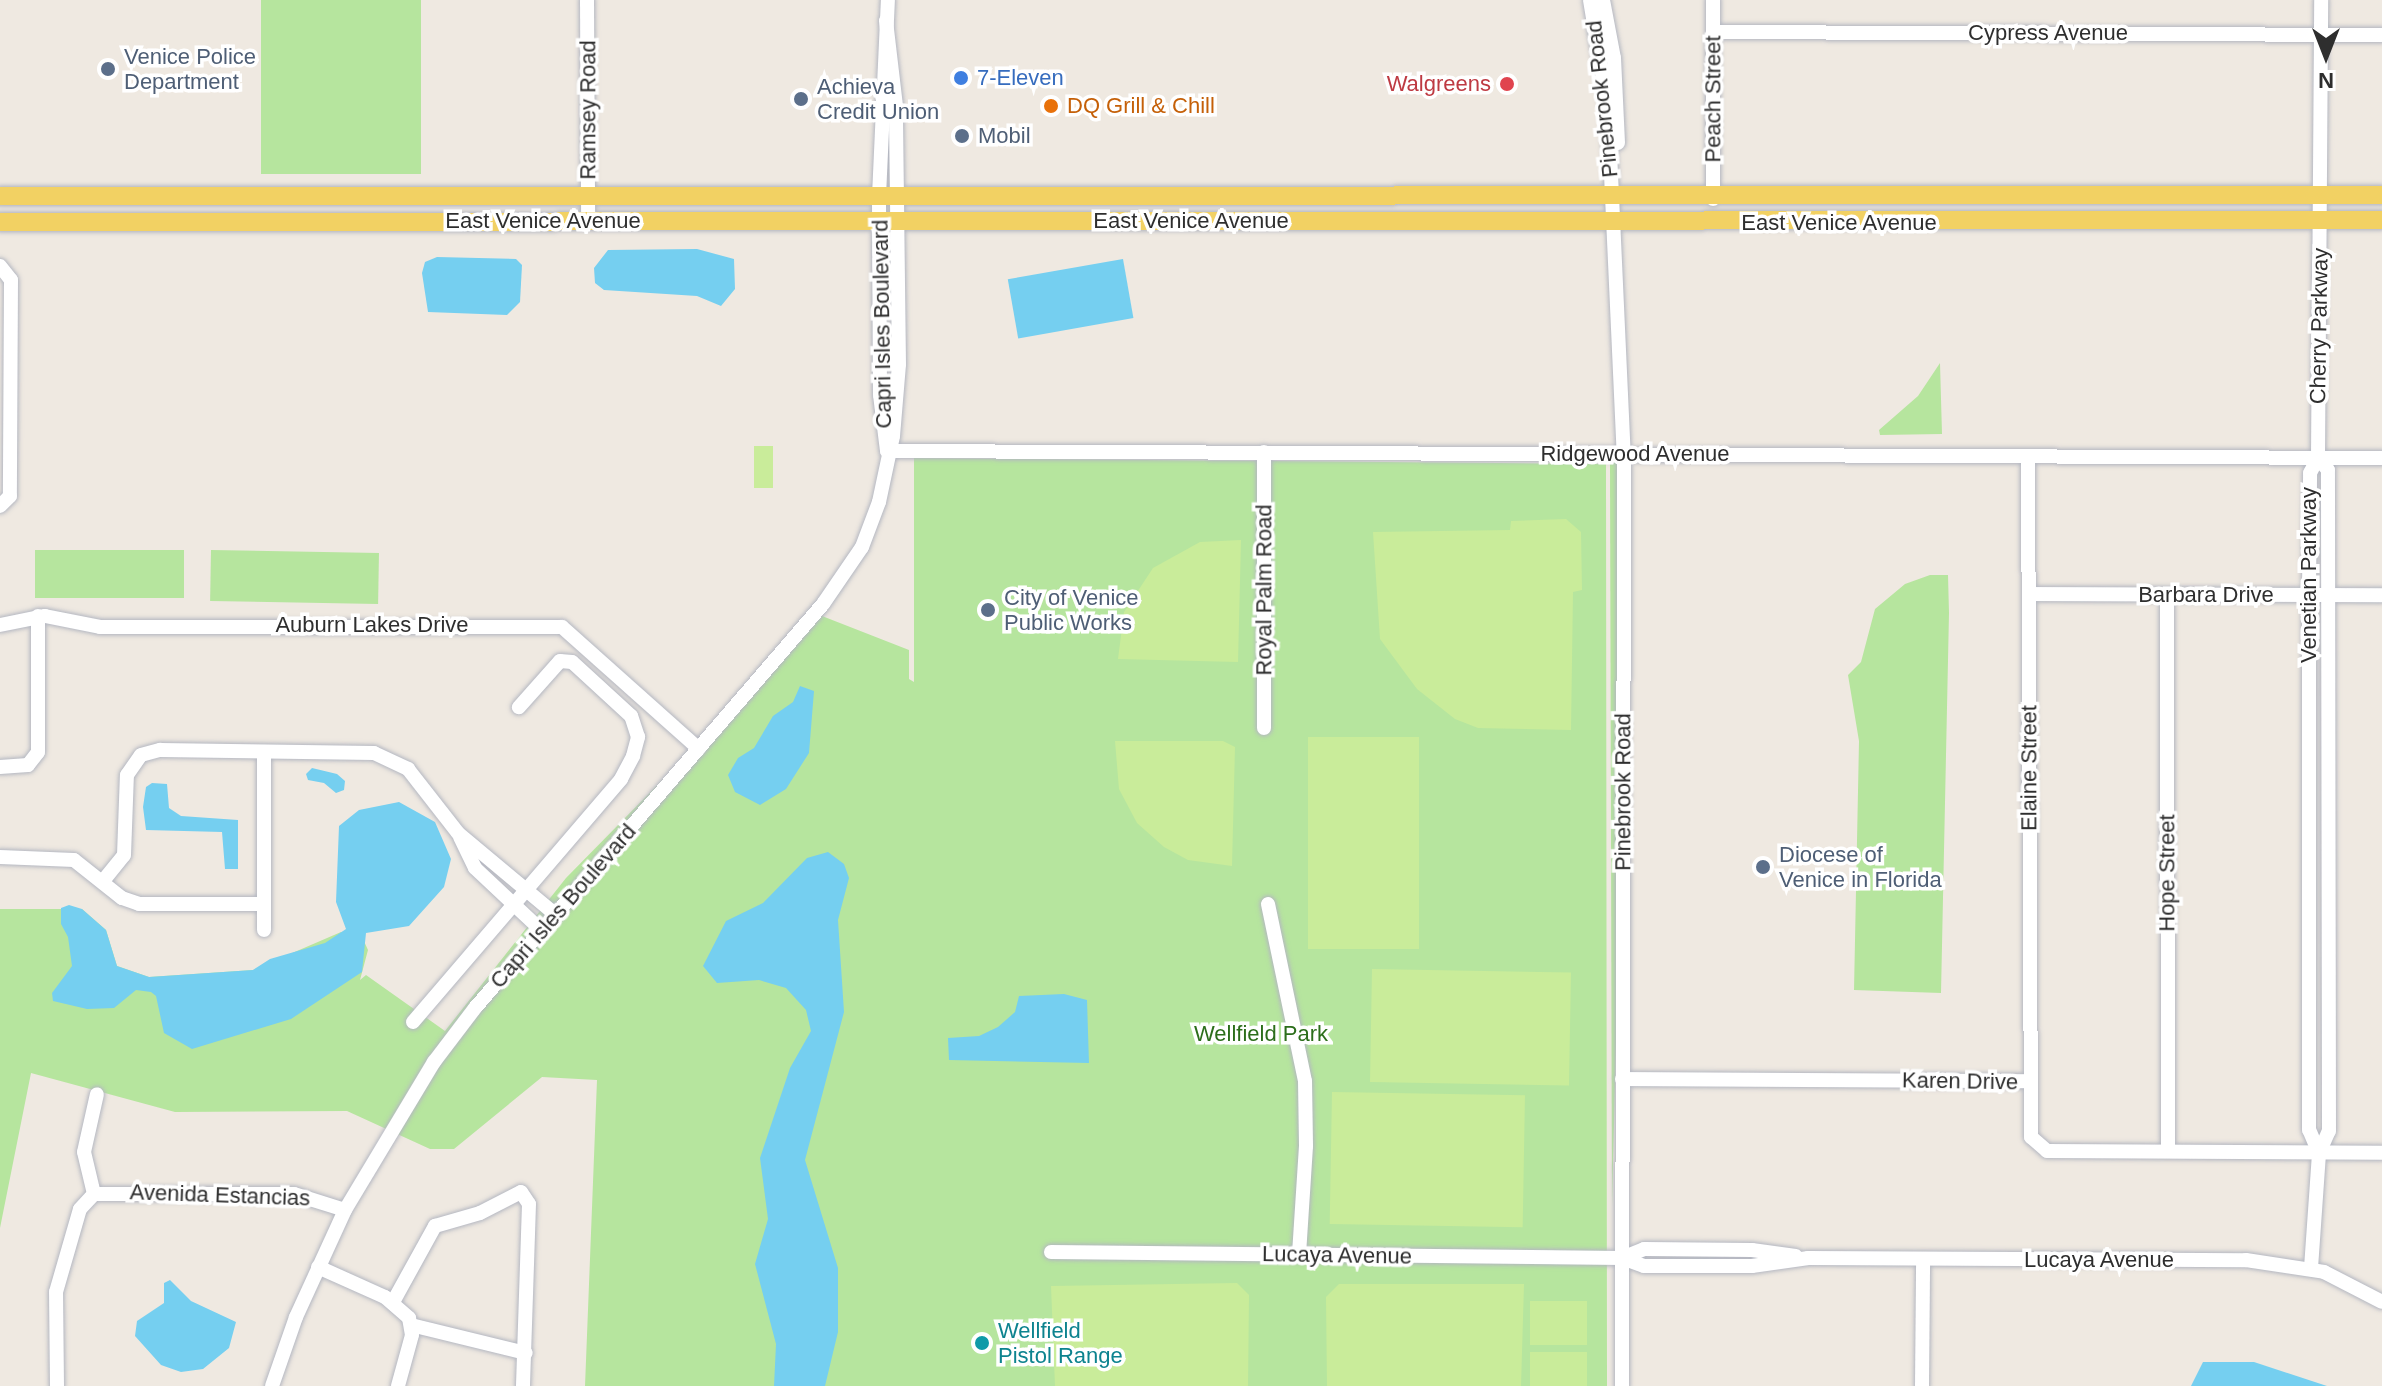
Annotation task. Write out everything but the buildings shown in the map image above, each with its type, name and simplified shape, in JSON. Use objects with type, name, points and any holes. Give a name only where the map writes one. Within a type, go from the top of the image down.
[{"type":"main road","name":"East Venice Avenue","points":[[0,196],[1713,199],[2382,195]]},
{"type":"main road","points":[[1129,221],[1156,213],[1250,212],[1275,197]]},
{"type":"main road","points":[[1261,221],[1279,212],[1372,197]]},
{"type":"main road","points":[[195,223],[220,209],[342,208],[397,198]]},
{"type":"main road","name":"East Venice Avenue","points":[[0,222],[2382,220]]},
{"type":"street","name":"Ramsey Road","points":[[587,0],[588,220]]},
{"type":"street","points":[[888,0],[886,21],[893,49],[888,196]]},
{"type":"street","name":"Pinebrook Road","points":[[1590,0],[1607,59]]},
{"type":"street","name":"Pinebrook Road","points":[[1603,0],[1619,169],[1612,198],[1624,454],[1622,1386]]},
{"type":"street","name":"Peach Street","points":[[1713,0],[1713,199]]},
{"type":"street","name":"Cherry Parkway","points":[[2318,458],[2321,0]]},
{"type":"street","name":"Cypress Avenue","points":[[1713,32],[2382,35]]},
{"type":"street","name":"Capri Isles Boulevard","points":[[272,1386],[318,1267],[345,1210],[453,1035],[699,749],[850,567],[875,515],[896,421],[899,220],[888,196]]},
{"type":"street","name":"Capri Isles Boulevard","points":[[887,451],[880,395],[880,221],[888,196]]},
{"type":"street","points":[[0,266],[11,280],[10,496],[0,506]]},
{"type":"street","name":"Ridgewood Avenue","points":[[887,451],[2382,458]]},
{"type":"street","name":"Royal Palm Road","points":[[1264,452],[1264,728]]},
{"type":"street","name":"Elaine Street","points":[[2028,456],[2028,1081]]},
{"type":"street","name":"Venetian Parkway","points":[[2311,1268],[2319,1153],[2329,1131],[2328,470],[2318,458],[2310,473],[2309,1130],[2319,1153]]},
{"type":"street","name":"Barbara Drive","points":[[2029,594],[2382,595]]},
{"type":"street","name":"Hope Street","points":[[2167,595],[2168,1151]]},
{"type":"street","points":[[0,767],[28,765],[38,752],[38,616]]},
{"type":"street","name":"Auburn Lakes Drive","points":[[0,625],[38,616],[100,627],[562,627],[699,749]]},
{"type":"street","points":[[413,1022],[621,779],[638,737],[631,716],[566,659],[519,707]]},
{"type":"street","points":[[103,881],[124,855],[127,775],[141,755],[160,750],[384,754],[417,777],[458,833],[475,868],[542,931]]},
{"type":"street","points":[[264,752],[264,930]]},
{"type":"street","points":[[2309,781],[2328,781]]},
{"type":"street","points":[[458,833],[556,915]]},
{"type":"street","points":[[0,857],[67,858],[139,904],[264,904]]},
{"type":"street","points":[[1268,904],[1305,1089],[1299,1254]]},
{"type":"street","points":[[2309,956],[2329,957]]},
{"type":"street","name":"Karen Drive","points":[[1622,1079],[2028,1081],[2029,1131],[2040,1148],[2382,1153]]},
{"type":"street","points":[[57,1386],[56,1292],[80,1209],[94,1194],[84,1152],[97,1094]]},
{"type":"street","points":[[393,1302],[435,1226],[480,1213],[521,1192],[529,1204],[523,1386]]},
{"type":"street","name":"Avenida Estancias","points":[[94,1194],[294,1194],[345,1210]]},
{"type":"street","name":"Lucaya Avenue","points":[[1051,1252],[1622,1258],[1644,1249],[1674,1249],[1752,1250],[1808,1258],[2246,1260],[2311,1268],[2382,1302]]},
{"type":"street","points":[[1922,1386],[1923,1259]]},
{"type":"street","points":[[318,1267],[393,1302],[411,1325],[526,1353]]},
{"type":"street","points":[[398,1386],[411,1325]]},
{"type":"green space","points":[[261,0],[421,0],[421,174],[261,174]]},
{"type":"green space","points":[[1940,363],[1942,434],[1880,435],[1879,430],[1918,396]]},
{"type":"green space","points":[[754,446],[773,446],[773,488],[754,488]]},
{"type":"green space","points":[[1618,456],[1617,1001],[1612,1207],[1610,461]]},
{"type":"green space","name":"Wellfield Park","points":[[914,458],[1606,464],[1607,1386],[585,1386],[597,1080],[542,1077],[454,1149],[430,1149],[347,1111],[175,1112],[31,1073],[0,1228],[0,909],[82,909],[106,930],[117,966],[149,977],[253,970],[341,932],[362,937],[368,950],[360,980],[366,975],[445,1031],[566,878],[677,765],[440,1043],[480,1012],[822,616],[909,650],[909,679],[914,682]]},
{"type":"green space","points":[[1566,519],[1581,532],[1582,590],[1573,592],[1571,730],[1478,728],[1455,719],[1417,689],[1380,639],[1373,532],[1510,530],[1511,521]]},
{"type":"green space","points":[[1241,540],[1238,662],[1118,659],[1124,612],[1153,568],[1200,542]]},
{"type":"green space","points":[[35,550],[184,550],[184,598],[35,598]]},
{"type":"green space","points":[[211,550],[379,553],[378,604],[210,601]]},
{"type":"green space","points":[[1930,575],[1948,575],[1949,613],[1941,993],[1854,990],[1859,741],[1848,675],[1861,662],[1875,609],[1905,584]]},
{"type":"green space","points":[[1308,737],[1419,737],[1419,949],[1308,949]]},
{"type":"green space","points":[[1115,741],[1223,741],[1235,747],[1232,866],[1188,860],[1164,847],[1137,823],[1119,789]]},
{"type":"green space","points":[[1372,969],[1571,972],[1569,1085],[1370,1082]]},
{"type":"green space","points":[[1332,1092],[1525,1095],[1523,1227],[1330,1224]]},
{"type":"green space","points":[[1237,1283],[1249,1295],[1248,1386],[1055,1386],[1051,1286]]},
{"type":"green space","points":[[1339,1284],[1524,1284],[1521,1386],[1327,1386],[1326,1297]]},
{"type":"green space","points":[[1530,1301],[1587,1301],[1587,1345],[1530,1345]]},
{"type":"green space","points":[[1530,1352],[1587,1352],[1587,1386],[1530,1386]]},
{"type":"water","points":[[697,249],[734,259],[735,289],[721,306],[697,296],[604,290],[595,283],[594,268],[608,250]]},
{"type":"water","points":[[437,257],[516,259],[522,265],[520,302],[507,315],[428,312],[422,273],[425,262]]},
{"type":"water","points":[[1123,259],[1133,318],[1018,338],[1008,279]]},
{"type":"water","points":[[800,686],[814,691],[809,753],[786,789],[760,805],[735,792],[728,775],[738,758],[754,748],[773,716],[793,702]]},
{"type":"water","points":[[312,768],[337,774],[345,781],[344,790],[336,793],[324,783],[308,780],[306,774]]},
{"type":"water","points":[[152,783],[167,784],[169,808],[181,816],[238,820],[238,869],[225,869],[222,832],[146,830],[143,807],[146,787]]},
{"type":"water","points":[[399,802],[435,822],[451,859],[444,887],[409,926],[366,933],[362,972],[291,1019],[192,1049],[164,1033],[156,996],[151,992],[136,990],[114,1008],[87,1009],[53,1001],[52,993],[72,966],[68,937],[61,924],[61,908],[69,905],[82,909],[106,930],[117,966],[149,977],[253,970],[270,959],[325,943],[346,929],[336,902],[339,826],[359,810]]},
{"type":"water","points":[[828,852],[844,864],[849,878],[838,920],[844,1012],[805,1160],[838,1268],[838,1332],[825,1386],[774,1386],[776,1344],[755,1264],[768,1219],[760,1158],[790,1068],[811,1031],[806,1010],[786,988],[759,980],[717,983],[703,966],[726,921],[763,903],[807,858]]},
{"type":"water","points":[[1064,994],[1087,1000],[1089,1063],[949,1060],[948,1038],[979,1036],[998,1027],[1015,1012],[1019,996]]},
{"type":"water","points":[[170,1280],[191,1301],[236,1322],[229,1348],[203,1369],[181,1372],[161,1365],[135,1336],[137,1321],[164,1303],[164,1283]]},
{"type":"water","points":[[2203,1362],[2254,1362],[2327,1386],[2191,1386]]},
{"type":"place","name":"Venice Police Department","points":[[108,69]]},
{"type":"place","name":"7-Eleven","points":[[961,78]]},
{"type":"place","name":"Walgreens","points":[[1507,84]]},
{"type":"place","name":"Achieva Credit Union","points":[[801,99]]},
{"type":"place","name":"DQ Grill & Chill","points":[[1051,106]]},
{"type":"place","name":"Mobil","points":[[962,136]]},
{"type":"place","name":"City of Venice Public Works","points":[[988,610]]},
{"type":"place","name":"Diocese of Venice in Florida","points":[[1763,867]]},
{"type":"place","name":"Wellfield Pistol Range","points":[[982,1343]]}]
